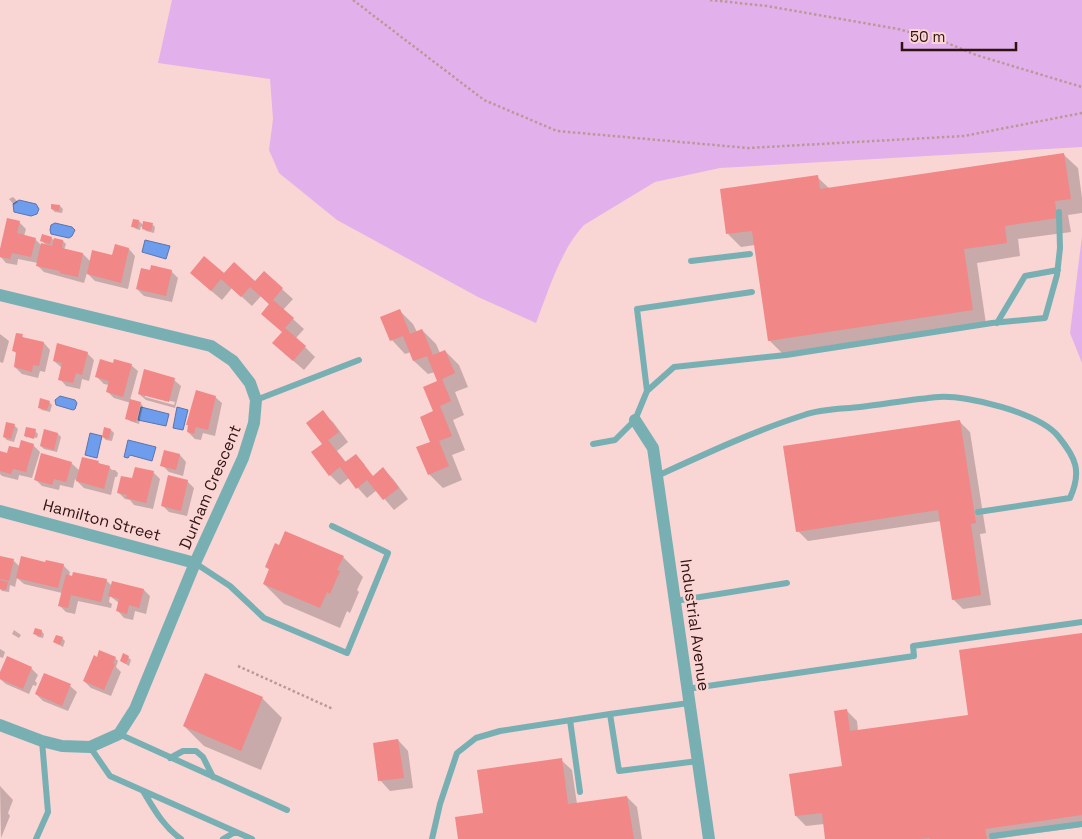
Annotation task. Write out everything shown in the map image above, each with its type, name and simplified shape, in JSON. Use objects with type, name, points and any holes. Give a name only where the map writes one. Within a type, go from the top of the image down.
[{"type":"street","name":"Durham Crescent","points":[[0,295],[211,346],[233,360],[250,383],[256,400],[254,423],[243,458],[196,562],[135,708],[119,734]]},
{"type":"street","name":"Industrial Avenue","points":[[635,420],[653,448],[709,839]]},
{"type":"street","name":"Hamilton Street","points":[[0,511],[196,562]]},
{"type":"street","points":[[0,725],[42,741],[62,746],[90,747],[119,734]]},
{"type":"lane","points":[[593,444],[615,440],[635,420],[647,391],[674,367],[786,355],[997,323],[1045,318],[1058,270],[1059,212]]},
{"type":"lane","points":[[691,261],[750,254]]},
{"type":"lane","points":[[997,323],[1025,276],[1058,270]]},
{"type":"lane","points":[[647,391],[637,309],[752,292]]},
{"type":"lane","points":[[256,400],[359,360]]},
{"type":"lane","points":[[657,476],[707,453],[805,414],[940,397],[991,404],[1026,415],[1053,430],[1072,452],[1077,471],[1075,488],[1070,498],[978,512]]},
{"type":"lane","points":[[196,562],[230,586],[264,618],[346,652],[388,553],[332,526]]},
{"type":"lane","points":[[675,601],[787,583]]},
{"type":"lane","points":[[687,689],[914,656],[913,646],[1082,622]]},
{"type":"lane","points":[[432,839],[440,804],[457,753],[476,738],[570,720],[689,703]]},
{"type":"lane","points":[[610,714],[619,771],[698,761]]},
{"type":"lane","points":[[570,720],[580,792]]},
{"type":"lane","points":[[119,734],[287,810]]},
{"type":"lane","points":[[36,839],[48,812],[42,741]]},
{"type":"lane","points":[[90,747],[110,776],[252,839]]},
{"type":"lane","points":[[170,758],[183,751],[196,751],[203,757],[214,777]]},
{"type":"lane","points":[[142,790],[160,821],[170,832],[181,839]]},
{"type":"lane","points":[[992,836],[1082,824]]},
{"type":"lane","points":[[223,839],[235,832]]},
{"type":"path","points":[[353,0],[484,100],[557,131],[748,148],[964,136],[1082,113]]},
{"type":"path","points":[[710,0],[767,6],[898,29],[940,40],[976,54],[1082,87]]},
{"type":"path","points":[[238,666],[333,709]]},
{"type":"shaded area","points":[[172,0],[1082,0],[1082,147],[720,168],[655,182],[584,225],[568,246],[562,258],[536,323],[478,297],[337,220],[279,173],[269,150],[273,119],[270,79],[158,63]]},
{"type":"shaded area","points":[[1082,236],[1082,363],[1070,333]]},
{"type":"water","points":[[19,200],[36,204],[39,209],[37,214],[31,216],[14,212],[13,204]]},
{"type":"water","points":[[55,223],[72,227],[75,230],[72,236],[69,238],[51,234],[51,225]]},
{"type":"water","points":[[145,240],[170,246],[166,259],[142,252]]},
{"type":"water","points":[[60,396],[75,400],[77,403],[75,409],[56,405],[55,400]]},
{"type":"water","points":[[141,407],[169,414],[166,426],[138,420]]},
{"type":"water","points":[[177,407],[188,410],[183,430],[173,428]]},
{"type":"water","points":[[90,433],[102,436],[97,458],[85,455]]},
{"type":"water","points":[[128,440],[156,447],[152,461],[130,455],[128,458],[124,457]]},
{"type":"building","points":[[1064,153],[1071,199],[1055,201],[1057,218],[1005,226],[1007,243],[964,249],[973,310],[768,341],[752,231],[726,234],[720,189],[818,175],[820,189]]},
{"type":"building","points":[[51,204],[60,205],[59,211],[51,209]]},
{"type":"building","points":[[7,218],[20,221],[17,233],[36,238],[31,257],[12,253],[10,259],[0,257]]},
{"type":"building","points":[[133,219],[139,220],[138,228],[131,227]]},
{"type":"building","points":[[143,221],[153,223],[151,231],[142,229]]},
{"type":"building","points":[[42,234],[52,237],[50,244],[40,241]]},
{"type":"building","points":[[54,238],[63,240],[62,248],[83,253],[78,277],[36,266],[41,243],[52,246]]},
{"type":"building","points":[[115,244],[129,248],[121,283],[87,274],[92,250],[112,255]]},
{"type":"building","points":[[204,256],[224,273],[234,262],[255,281],[264,271],[283,288],[273,300],[294,318],[285,328],[306,346],[293,361],[272,343],[282,332],[261,314],[269,304],[250,287],[241,297],[221,279],[211,291],[190,273]]},
{"type":"building","points":[[151,265],[172,270],[166,296],[136,289],[141,268],[150,270]]},
{"type":"building","points":[[400,309],[410,334],[422,329],[433,355],[445,350],[455,373],[442,379],[451,401],[440,406],[452,436],[439,441],[449,466],[428,475],[416,447],[430,442],[420,417],[433,411],[423,387],[437,381],[427,356],[413,361],[403,336],[390,341],[380,317]]},
{"type":"building","points":[[16,333],[23,334],[22,337],[44,342],[39,366],[33,365],[32,372],[14,367],[16,352],[12,351]]},
{"type":"building","points":[[57,343],[88,352],[82,375],[76,373],[73,383],[58,380],[62,363],[53,361]]},
{"type":"building","points":[[100,359],[113,363],[114,359],[132,364],[123,397],[106,392],[109,381],[95,377]]},
{"type":"building","points":[[144,369],[175,378],[169,402],[138,394]]},
{"type":"building","points":[[196,390],[216,396],[208,430],[196,427],[194,434],[187,432],[188,425],[186,425]]},
{"type":"building","points":[[40,398],[50,401],[47,410],[38,408]]},
{"type":"building","points":[[130,399],[141,402],[136,422],[125,419]]},
{"type":"building","points":[[323,410],[339,432],[328,440],[345,462],[356,454],[373,476],[383,467],[399,488],[383,500],[367,480],[356,489],[340,467],[329,476],[311,452],[322,444],[306,423]]},
{"type":"building","points":[[960,420],[976,523],[971,524],[981,595],[952,600],[938,510],[796,532],[783,446]]},
{"type":"building","points":[[6,422],[15,424],[11,439],[3,437]]},
{"type":"building","points":[[26,427],[36,429],[34,439],[24,436]]},
{"type":"building","points":[[104,427],[111,429],[109,439],[102,437]]},
{"type":"building","points":[[44,429],[58,433],[54,450],[40,446]]},
{"type":"building","points":[[21,440],[34,444],[26,472],[13,469],[11,474],[0,471],[0,451],[7,453],[9,446],[19,448]]},
{"type":"building","points":[[164,450],[180,454],[176,470],[160,466]]},
{"type":"building","points":[[41,453],[72,462],[66,482],[54,479],[52,485],[34,480]]},
{"type":"building","points":[[82,457],[110,466],[104,489],[76,481]]},
{"type":"building","points":[[135,467],[154,471],[146,503],[126,498],[127,495],[117,493],[121,476],[132,478]]},
{"type":"building","points":[[168,475],[188,480],[181,511],[161,506]]},
{"type":"building","points":[[285,531],[344,556],[337,570],[340,571],[330,594],[327,592],[320,608],[263,584],[269,569],[265,567],[275,543],[279,545]]},
{"type":"building","points":[[0,556],[14,559],[9,581],[0,579]]},
{"type":"building","points":[[21,556],[45,562],[46,560],[64,564],[58,588],[16,578]]},
{"type":"building","points":[[73,572],[107,579],[101,602],[71,595],[68,608],[58,606],[66,574],[72,576]]},
{"type":"building","points":[[0,580],[8,582],[6,590],[0,589]]},
{"type":"building","points":[[112,581],[144,589],[139,608],[129,605],[127,614],[116,611],[119,599],[108,596]]},
{"type":"building","points":[[35,628],[42,630],[41,636],[33,634]]},
{"type":"building","points":[[1082,633],[1082,815],[985,829],[987,839],[825,839],[822,813],[795,816],[789,774],[842,766],[834,711],[847,709],[850,731],[968,715],[959,650]]},
{"type":"building","points":[[56,635],[63,637],[60,645],[53,642]]},
{"type":"building","points":[[99,650],[116,657],[104,690],[83,681],[94,655],[97,657]]},
{"type":"building","points":[[123,653],[129,656],[126,664],[120,661]]},
{"type":"building","points":[[7,656],[32,667],[23,689],[0,679],[0,672]]},
{"type":"building","points":[[44,673],[71,684],[62,706],[35,694]]},
{"type":"building","points":[[205,673],[263,697],[241,751],[183,726]]},
{"type":"building","points":[[398,739],[404,778],[378,781],[373,743]]},
{"type":"building","points":[[562,758],[568,804],[627,796],[634,839],[458,839],[455,817],[483,813],[477,770]]}]
